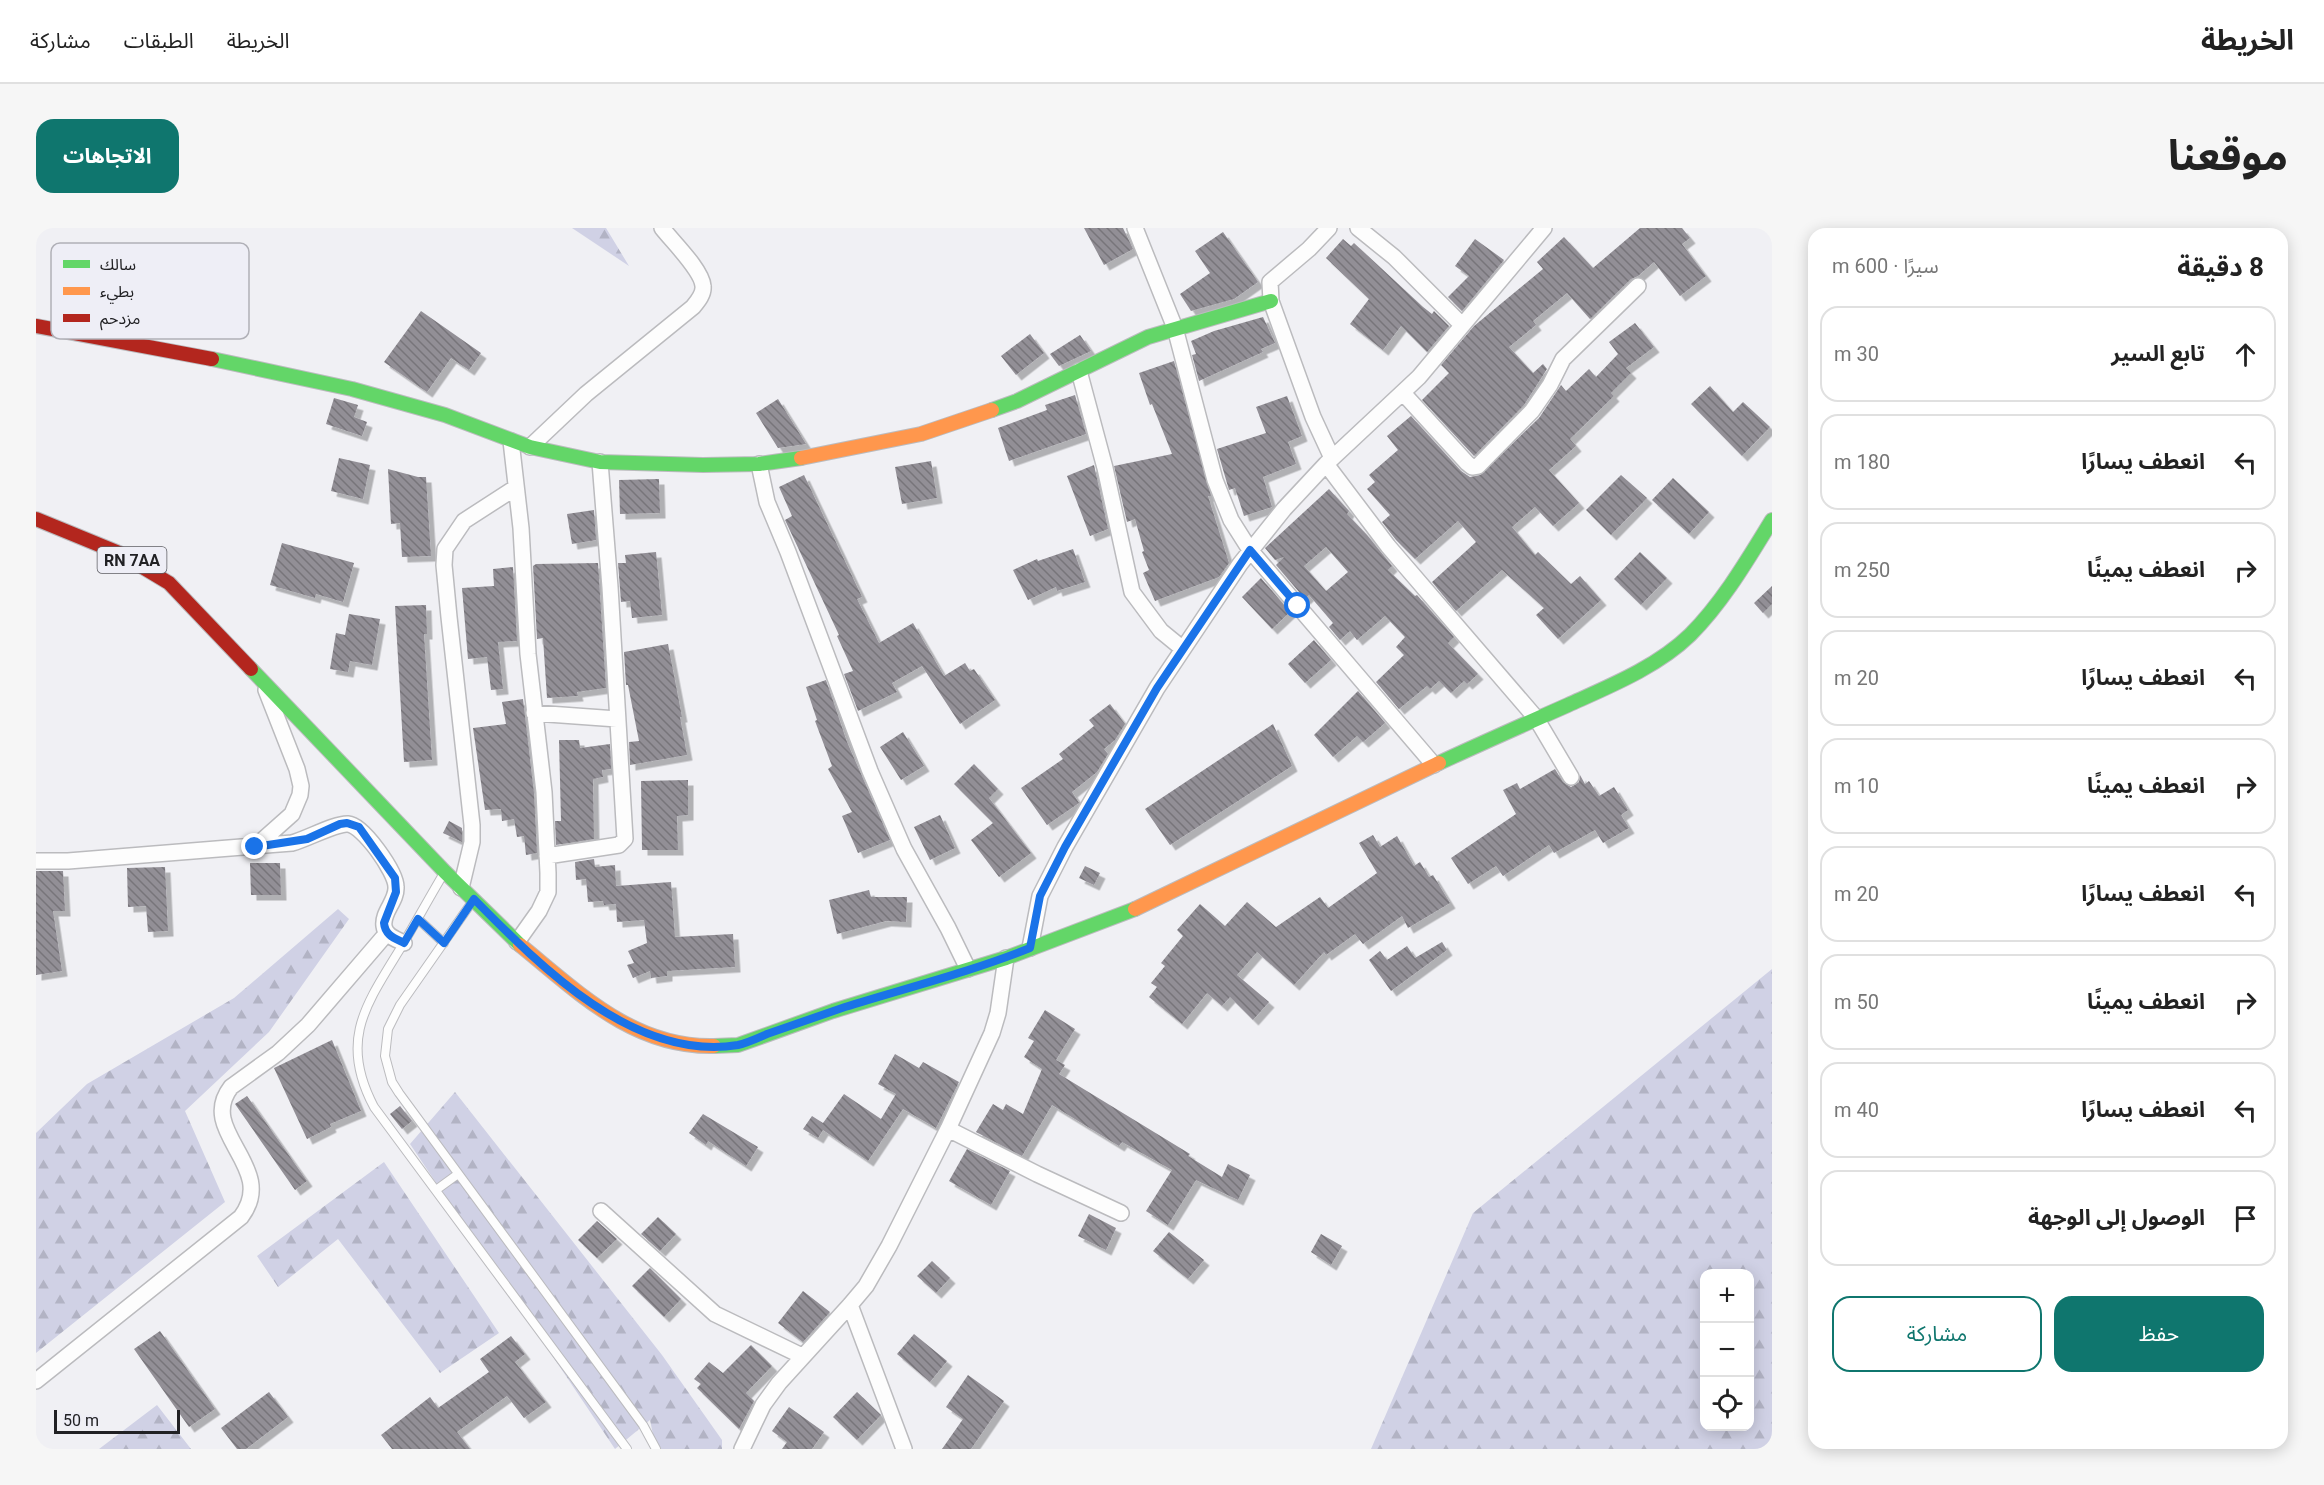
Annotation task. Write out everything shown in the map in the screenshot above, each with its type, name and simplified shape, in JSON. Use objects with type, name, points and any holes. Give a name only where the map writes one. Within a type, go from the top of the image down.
[{"type":"main road","points":[[108,339],[352,389],[445,415],[530,447],[600,462],[759,464],[921,434],[955,424],[1017,401],[1148,337],[1271,301]]},
{"type":"main road","points":[[36,326],[51,329]]},
{"type":"main road","name":"RN 7AA","points":[[36,519],[119,553],[168,583],[461,888],[517,942],[600,1010],[624,1024],[666,1040],[702,1046],[738,1045],[833,1011],[1006,958],[1137,908],[1434,765],[1623,680],[1661,657],[1689,636],[1708,615],[1750,556],[1772,520]]},
{"type":"street","points":[[530,447],[586,394],[693,307],[701,296],[703,285],[698,273],[662,228]]},
{"type":"street","points":[[1135,228],[1175,328],[1215,480],[1231,520],[1250,550],[1434,765]]},
{"type":"street","points":[[1329,228],[1309,249],[1270,282],[1271,301],[1329,461],[1388,546],[1536,718],[1571,777]]},
{"type":"street","points":[[1358,228],[1394,257],[1462,325]]},
{"type":"street","points":[[1030,948],[1040,896],[1065,847],[1170,668],[1250,550],[1329,461],[1403,393],[1544,228]]},
{"type":"street","points":[[1403,393],[1467,463],[1478,466],[1532,411],[1550,385],[1563,359],[1638,286]]},
{"type":"street","points":[[1079,371],[1105,468],[1131,592],[1161,631],[1183,649]]},
{"type":"street","points":[[511,441],[520,528],[528,654],[544,792],[548,892],[539,911],[517,942]]},
{"type":"street","points":[[547,856],[619,845],[625,839],[600,462]]},
{"type":"street","points":[[759,464],[766,502],[788,552],[870,771],[904,849],[968,969]]},
{"type":"street","points":[[461,888],[472,842],[472,825],[448,617],[445,549],[464,521],[515,488]]},
{"type":"street","points":[[1161,631],[1196,630]]},
{"type":"street","points":[[1161,631],[1170,668]]},
{"type":"street","points":[[255,847],[292,814],[300,795],[301,786],[297,769],[262,679]]},
{"type":"street","points":[[534,713],[617,719]]},
{"type":"street","points":[[36,861],[68,861],[255,847],[307,839],[347,823],[359,827],[395,878],[396,892],[384,923],[387,933],[404,943]]},
{"type":"street","points":[[36,1381],[241,1217],[250,1202],[252,1186],[248,1171],[222,1118],[222,1101],[231,1087],[278,1053],[308,1025],[387,933]]},
{"type":"street","points":[[742,1449],[763,1405],[802,1356],[866,1286],[889,1246],[948,1129],[992,1033],[998,1013],[1006,958]]},
{"type":"street","points":[[948,1129],[1121,1213]]},
{"type":"street","points":[[601,1211],[715,1314],[802,1356]]},
{"type":"street","points":[[850,1305],[904,1449]]},
{"type":"lane","points":[[445,872],[367,1004],[358,1034],[358,1064],[364,1087],[374,1107],[627,1449]]},
{"type":"lane","points":[[474,899],[393,1016],[387,1036],[385,1056],[388,1069],[399,1093],[643,1425],[656,1449]]},
{"type":"lane","points":[[418,919],[444,943]]},
{"type":"lane","points":[[436,1190],[458,1174]]},
{"type":"green space","points":[[572,228],[606,228],[629,266]]},
{"type":"green space","points":[[338,909],[349,919],[269,1032],[185,1111],[225,1202],[36,1353],[36,1133],[87,1084],[234,998]]},
{"type":"green space","points":[[1772,969],[1772,1449],[1371,1449],[1473,1213]]},
{"type":"green space","points":[[455,1092],[662,1355],[722,1440],[722,1449],[656,1449],[650,1420],[615,1449],[410,1144]]},
{"type":"green space","points":[[384,1162],[499,1333],[440,1373],[338,1239],[278,1287],[257,1256]]},
{"type":"green space","points":[[157,1405],[191,1449],[99,1449]]},
{"type":"building","points":[[1084,228],[1123,228],[1133,249],[1104,265]]},
{"type":"building","points":[[1640,228],[1682,228],[1690,238],[1682,244],[1706,276],[1680,296],[1654,262],[1631,279],[1590,319],[1567,293],[1533,321],[1536,325],[1509,347],[1533,373],[1543,364],[1547,369],[1524,405],[1474,456],[1422,400],[1449,373],[1441,365],[1474,326],[1543,269],[1537,262],[1564,237],[1593,268]]},
{"type":"building","points":[[1223,232],[1258,282],[1234,299],[1191,311],[1180,294],[1210,273],[1195,251]]},
{"type":"building","points":[[1343,239],[1351,246],[1354,243],[1423,307],[1432,314],[1434,311],[1449,326],[1427,352],[1401,326],[1383,350],[1350,324],[1369,299],[1326,258]]},
{"type":"building","points":[[1475,239],[1504,260],[1462,311],[1448,297],[1469,276],[1455,266]]},
{"type":"building","points":[[421,311],[481,353],[469,370],[451,358],[427,392],[384,362]]},
{"type":"building","points":[[1263,317],[1275,343],[1261,349],[1263,352],[1199,381],[1192,355],[1196,354],[1191,341],[1214,331]]},
{"type":"building","points":[[1635,323],[1654,347],[1626,368],[1631,373],[1611,393],[1614,396],[1570,439],[1576,446],[1549,470],[1579,503],[1553,526],[1535,507],[1512,527],[1535,555],[1538,552],[1571,584],[1580,576],[1601,600],[1558,639],[1536,615],[1544,608],[1502,570],[1456,611],[1432,582],[1476,542],[1458,521],[1415,559],[1396,540],[1382,522],[1390,515],[1367,489],[1375,482],[1369,475],[1398,450],[1387,436],[1411,416],[1461,471],[1470,477],[1480,475],[1539,418],[1561,385],[1566,391],[1589,369],[1596,377],[1618,354],[1609,342]]},
{"type":"building","points":[[1030,334],[1044,353],[1016,375],[1001,356]]},
{"type":"building","points":[[1080,335],[1091,351],[1059,366],[1050,354]]},
{"type":"building","points":[[1174,361],[1211,496],[1208,496],[1229,563],[1219,577],[1155,601],[1143,573],[1149,570],[1142,552],[1144,551],[1135,519],[1127,522],[1114,466],[1172,454],[1152,404],[1150,405],[1139,373]]},
{"type":"building","points":[[1710,386],[1733,412],[1743,402],[1770,427],[1742,456],[1691,404]]},
{"type":"building","points":[[1075,395],[1086,434],[1009,461],[998,428],[1047,410],[1045,405]]},
{"type":"building","points":[[1287,396],[1302,436],[1288,442],[1296,464],[1263,477],[1272,507],[1244,516],[1235,488],[1229,490],[1217,449],[1266,433],[1256,407]]},
{"type":"building","points":[[334,398],[358,405],[354,417],[367,422],[362,436],[326,424]]},
{"type":"building","points":[[778,399],[806,444],[778,448],[756,413]]},
{"type":"building","points":[[339,458],[370,465],[363,499],[331,491]]},
{"type":"building","points":[[931,461],[937,498],[902,504],[895,467]]},
{"type":"building","points":[[1094,465],[1108,529],[1090,536],[1067,476]]},
{"type":"building","points":[[388,469],[426,477],[431,556],[402,557],[400,523],[391,524]]},
{"type":"building","points":[[804,475],[862,597],[857,599],[879,643],[913,623],[944,676],[965,663],[970,671],[974,669],[995,700],[960,724],[922,666],[892,683],[897,692],[858,711],[844,674],[853,671],[837,636],[839,635],[785,520],[792,516],[779,487]]},
{"type":"building","points":[[1621,475],[1647,498],[1611,535],[1586,510]]},
{"type":"building","points":[[1673,478],[1709,512],[1689,534],[1652,500]]},
{"type":"building","points":[[659,479],[660,513],[620,514],[619,480]]},
{"type":"building","points":[[1329,489],[1349,511],[1347,514],[1392,566],[1388,570],[1415,596],[1417,595],[1454,637],[1448,643],[1478,674],[1467,684],[1464,681],[1451,693],[1439,681],[1430,689],[1427,686],[1399,709],[1376,682],[1404,655],[1396,647],[1405,637],[1385,616],[1357,640],[1350,631],[1340,640],[1329,627],[1333,623],[1309,595],[1305,599],[1276,565],[1284,557],[1275,560],[1265,548]],"holes":[[[1326,547],[1348,572],[1326,591],[1304,566]]]},
{"type":"building","points":[[594,510],[596,540],[572,544],[567,514]]},
{"type":"building","points":[[282,543],[354,563],[343,602],[316,594],[315,598],[270,585]]},
{"type":"building","points":[[1073,549],[1085,582],[1057,591],[1056,587],[1028,600],[1013,570],[1037,559],[1038,561]]},
{"type":"building","points":[[656,552],[662,615],[632,618],[630,601],[621,602],[618,563],[626,563],[625,555]]},
{"type":"building","points":[[1640,552],[1667,578],[1641,605],[1614,579]]},
{"type":"building","points":[[598,563],[606,688],[577,692],[578,696],[547,698],[543,638],[537,639],[533,566],[536,564]]},
{"type":"building","points":[[513,567],[517,641],[498,642],[503,689],[491,690],[487,657],[468,659],[462,588],[494,586],[493,569]]},
{"type":"building","points":[[1261,578],[1290,612],[1272,629],[1242,597]]},
{"type":"building","points":[[1772,586],[1772,604],[1763,613],[1754,603]]},
{"type":"building","points":[[426,605],[427,634],[424,634],[432,760],[404,762],[395,606]]},
{"type":"building","points":[[349,614],[380,619],[372,665],[350,661],[348,672],[330,669],[336,633],[345,635]]},
{"type":"building","points":[[1314,640],[1331,660],[1305,683],[1288,664]]},
{"type":"building","points":[[668,644],[687,755],[630,765],[629,742],[639,741],[628,685],[626,685],[624,652]]},
{"type":"building","points":[[826,680],[847,742],[890,840],[858,853],[842,816],[852,812],[828,769],[832,766],[815,721],[817,720],[806,687]]},
{"type":"building","points":[[1358,691],[1385,723],[1363,742],[1357,736],[1333,757],[1314,735]]},
{"type":"building","points":[[523,699],[534,793],[537,853],[526,855],[524,836],[517,837],[514,819],[502,821],[501,809],[485,810],[473,728],[506,724],[502,702]]},
{"type":"building","points":[[1110,704],[1125,724],[1115,740],[1104,749],[1108,754],[1097,772],[1072,792],[1079,803],[1047,825],[1021,788],[1063,759],[1059,754],[1094,726],[1089,720]]},
{"type":"building","points":[[1273,724],[1292,766],[1170,845],[1145,809]]},
{"type":"building","points":[[903,732],[924,766],[901,780],[880,747]]},
{"type":"building","points":[[559,740],[579,740],[580,748],[610,744],[611,769],[602,770],[603,777],[593,779],[594,839],[556,845],[555,821],[561,821]]},
{"type":"building","points":[[974,764],[998,789],[989,798],[1031,853],[999,877],[971,840],[993,823],[954,784]]},
{"type":"building","points":[[1555,769],[1563,782],[1571,787],[1579,782],[1580,775],[1585,784],[1589,781],[1599,796],[1614,787],[1628,810],[1621,815],[1629,828],[1603,843],[1595,830],[1554,853],[1549,845],[1503,876],[1496,866],[1468,884],[1451,858],[1516,814],[1503,790],[1517,783],[1520,789]]},
{"type":"building","points":[[688,780],[688,815],[677,816],[678,850],[642,850],[641,781]]},
{"type":"building","points":[[940,815],[955,848],[930,860],[914,827]]},
{"type":"building","points":[[449,821],[462,828],[462,842],[443,833]]},
{"type":"building","points":[[1373,835],[1380,847],[1397,836],[1414,866],[1420,862],[1429,877],[1433,875],[1450,903],[1408,928],[1402,916],[1363,944],[1355,934],[1326,955],[1324,952],[1294,985],[1257,952],[1237,975],[1269,1002],[1253,1020],[1230,997],[1222,1006],[1207,993],[1182,1024],[1149,997],[1157,987],[1151,983],[1165,966],[1161,963],[1183,936],[1177,930],[1200,904],[1225,926],[1247,902],[1276,927],[1320,897],[1328,908],[1377,873],[1359,843]]},
{"type":"building","points":[[594,859],[595,867],[615,865],[616,886],[671,882],[675,937],[733,934],[735,967],[667,971],[667,976],[651,978],[650,971],[633,978],[627,965],[634,963],[628,951],[647,943],[644,920],[617,922],[616,904],[604,905],[603,901],[588,902],[586,879],[576,880],[575,862]]},
{"type":"building","points":[[250,863],[280,863],[281,895],[251,895]]},
{"type":"building","points":[[1085,866],[1100,873],[1094,885],[1079,878]]},
{"type":"building","points":[[165,867],[168,931],[148,932],[146,906],[128,907],[127,868]]},
{"type":"building","points":[[36,871],[63,871],[65,911],[53,911],[62,971],[36,975]]},
{"type":"building","points":[[869,890],[871,897],[907,897],[906,922],[886,921],[837,934],[829,900]]},
{"type":"building","points":[[1442,942],[1447,950],[1391,991],[1369,960],[1380,951],[1387,960],[1407,946],[1415,958]]},
{"type":"building","points":[[1045,1010],[1075,1029],[1056,1060],[1065,1065],[1059,1074],[1190,1154],[1188,1156],[1222,1177],[1228,1164],[1250,1175],[1238,1200],[1196,1180],[1168,1225],[1146,1211],[1172,1170],[1122,1142],[1119,1146],[1052,1105],[1022,1156],[976,1132],[993,1104],[1003,1110],[1006,1104],[1023,1114],[1042,1069],[1024,1057],[1034,1041],[1028,1038]]},
{"type":"building","points":[[332,1040],[361,1111],[330,1124],[331,1127],[307,1139],[274,1068]]},
{"type":"building","points":[[895,1054],[919,1068],[923,1062],[959,1082],[936,1128],[903,1109],[868,1161],[823,1130],[818,1138],[803,1129],[812,1116],[823,1123],[844,1094],[881,1119],[896,1094],[878,1084]]},
{"type":"building","points":[[247,1096],[307,1181],[295,1190],[235,1104]]},
{"type":"building","points":[[400,1106],[412,1121],[402,1129],[390,1114]]},
{"type":"building","points":[[703,1114],[758,1147],[746,1166],[708,1141],[706,1145],[689,1133]]},
{"type":"building","points":[[967,1149],[1010,1171],[991,1205],[949,1181]]},
{"type":"building","points":[[1089,1214],[1116,1228],[1106,1250],[1078,1236]]},
{"type":"building","points":[[658,1217],[676,1234],[660,1251],[641,1234]]},
{"type":"building","points":[[597,1221],[617,1239],[597,1258],[578,1240]]},
{"type":"building","points":[[1169,1232],[1204,1260],[1188,1279],[1153,1251]]},
{"type":"building","points":[[1321,1234],[1342,1246],[1331,1265],[1311,1252]]},
{"type":"building","points":[[932,1261],[950,1278],[936,1293],[917,1276]]},
{"type":"building","points":[[650,1268],[681,1299],[664,1317],[632,1286]]},
{"type":"building","points":[[803,1291],[830,1312],[803,1342],[778,1323]]},
{"type":"building","points":[[160,1331],[215,1409],[189,1427],[134,1349]]},
{"type":"building","points":[[914,1334],[947,1361],[930,1382],[897,1354]]},
{"type":"building","points":[[511,1336],[525,1354],[515,1362],[546,1402],[524,1418],[507,1396],[457,1432],[470,1449],[392,1449],[381,1435],[430,1397],[438,1408],[489,1372],[480,1359]]},
{"type":"building","points":[[751,1345],[772,1366],[746,1393],[754,1401],[739,1429],[697,1388],[701,1384],[694,1379],[709,1362],[723,1373]]},
{"type":"building","points":[[968,1375],[1004,1401],[971,1449],[942,1449],[963,1419],[946,1407]]},
{"type":"building","points":[[269,1392],[288,1417],[246,1449],[237,1449],[221,1428]]},
{"type":"building","points":[[857,1392],[881,1415],[857,1440],[833,1417]]},
{"type":"building","points":[[789,1407],[824,1432],[812,1449],[782,1449],[787,1442],[772,1431]]},
{"type":"traffic: fast","points":[[992,410],[1017,401],[1148,337],[1271,301]]},
{"type":"traffic: fast","points":[[212,359],[352,389],[445,415],[530,447],[600,462],[759,464],[801,458]]},
{"type":"traffic: fast","points":[[1439,763],[1616,683],[1663,657],[1690,635],[1713,609],[1772,520]]},
{"type":"traffic: fast","points":[[251,669],[445,872],[520,945]]},
{"type":"traffic: fast","points":[[714,1046],[738,1045],[833,1011],[1006,958],[1135,909]]},
{"type":"traffic: slow","points":[[801,458],[921,434],[992,410]]},
{"type":"traffic: slow","points":[[1135,909],[1439,763]]},
{"type":"traffic: slow","points":[[520,945],[586,998],[608,1014],[632,1027],[658,1038],[685,1044],[714,1046]]},
{"type":"traffic: jam","points":[[36,326],[51,329]]},
{"type":"traffic: jam","points":[[105,339],[212,359]]},
{"type":"traffic: jam","points":[[36,519],[119,553],[169,583],[251,669]]},
{"type":"route","points":[[255,847],[307,839],[340,824],[347,823],[359,827],[395,878],[396,892],[384,923],[384,928],[391,937],[404,943],[418,919],[444,943],[474,899],[517,942],[600,1010],[632,1028],[666,1040],[702,1046],[738,1045],[833,1011],[1006,958],[1030,948],[1040,896],[1065,847],[1157,688],[1250,550],[1298,606]]}]
